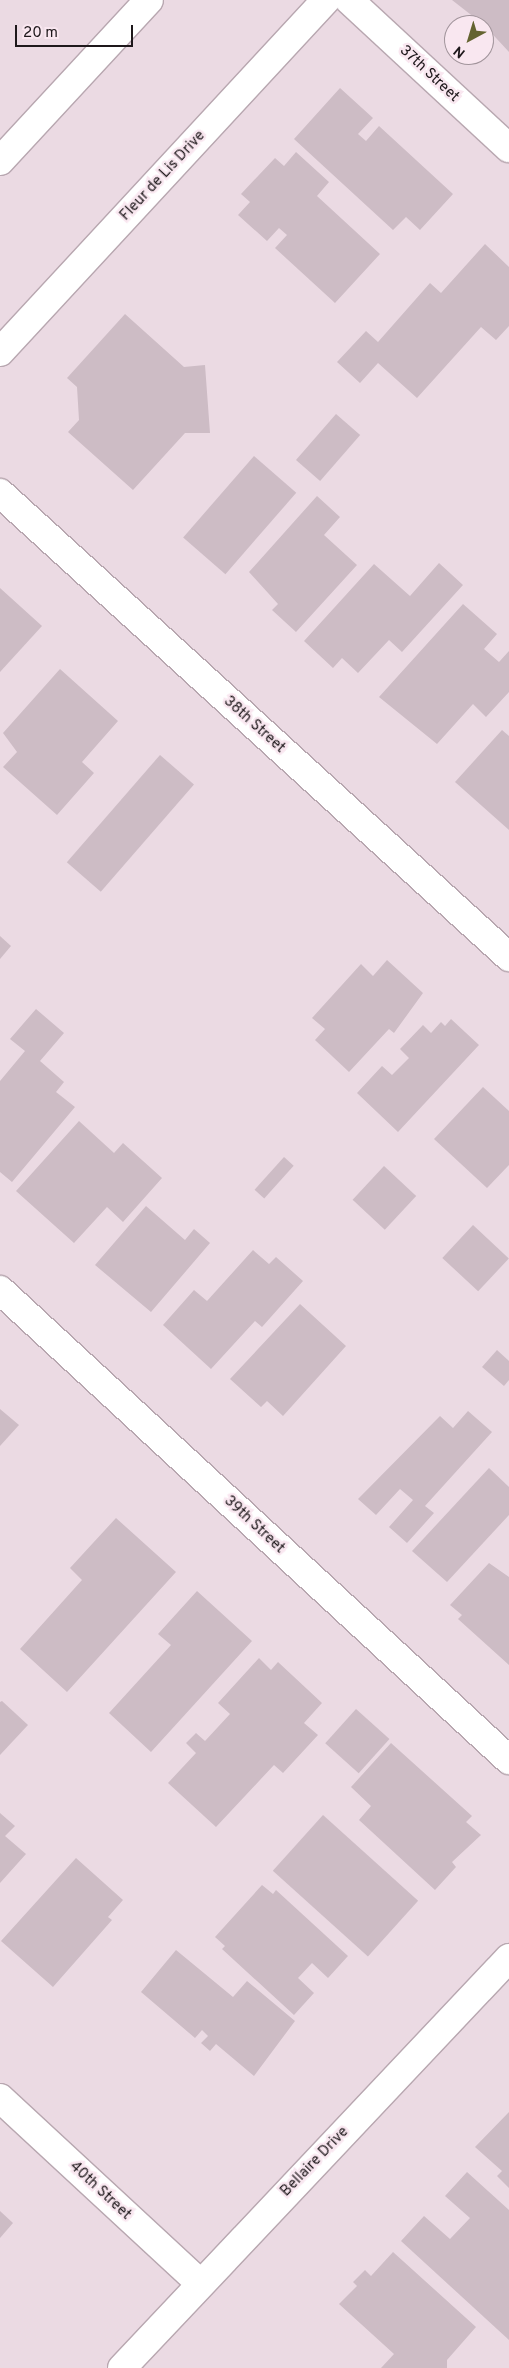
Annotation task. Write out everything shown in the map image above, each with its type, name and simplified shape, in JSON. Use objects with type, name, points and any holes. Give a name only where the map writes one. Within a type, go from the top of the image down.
[{"type":"street","points":[[0,161],[149,0]]},
{"type":"street","name":"Fleur de Lis Drive","points":[[0,352],[326,0]]},
{"type":"street","name":"37th Street","points":[[349,0],[509,148]]},
{"type":"street","name":"38th Street","points":[[0,493],[509,957]]},
{"type":"street","name":"39th Street","points":[[0,1290],[509,1760]]},
{"type":"street","name":"Bellaire Drive","points":[[122,2368],[200,2283],[509,1958]]},
{"type":"street","name":"40th Street","points":[[0,2098],[200,2283]]},
{"type":"building","points":[[452,0],[509,0],[509,52],[494,36],[494,15],[471,15]]},
{"type":"building","points":[[340,88],[373,118],[358,134],[366,141],[379,126],[453,194],[420,230],[406,217],[393,230],[294,139]]},
{"type":"building","points":[[296,152],[329,182],[317,196],[380,254],[335,303],[275,248],[287,235],[279,228],[267,241],[238,215],[250,202],[241,194],[275,158],[284,166]]},
{"type":"building","points":[[485,244],[509,267],[509,326],[496,340],[481,327],[417,398],[378,363],[360,383],[337,362],[366,331],[378,342],[430,283],[441,293]]},
{"type":"building","points":[[125,314],[184,367],[205,365],[210,433],[185,433],[133,490],[68,432],[79,420],[77,387],[67,378]]},
{"type":"building","points":[[336,414],[360,435],[320,481],[296,460]]},
{"type":"building","points":[[254,456],[296,493],[225,574],[183,538]]},
{"type":"building","points":[[317,496],[340,517],[324,535],[357,565],[296,632],[272,610],[278,604],[249,572]]},
{"type":"building","points":[[439,563],[463,585],[402,652],[389,640],[358,673],[342,658],[333,668],[304,641],[374,564],[410,596]]},
{"type":"building","points":[[0,588],[42,626],[0,672]]},
{"type":"building","points":[[463,604],[497,634],[484,649],[499,662],[509,651],[509,692],[486,717],[473,704],[437,744],[379,697]]},
{"type":"building","points":[[60,669],[118,721],[82,762],[94,773],[57,815],[3,767],[17,752],[3,733]]},
{"type":"building","points":[[502,730],[509,736],[509,830],[455,782]]},
{"type":"building","points":[[160,755],[194,785],[101,892],[67,862]]},
{"type":"building","points":[[0,936],[11,946],[0,959]]},
{"type":"building","points":[[387,960],[423,993],[394,1033],[389,1029],[349,1072],[315,1040],[325,1029],[312,1018],[361,964],[373,976]]},
{"type":"building","points":[[36,1009],[64,1033],[40,1061],[64,1082],[56,1092],[75,1107],[12,1182],[0,1172],[0,1081],[25,1051],[10,1039]]},
{"type":"building","points":[[451,1019],[479,1045],[398,1132],[357,1093],[382,1066],[392,1075],[409,1058],[400,1049],[423,1025],[431,1033],[441,1022],[445,1026]]},
{"type":"building","points":[[483,1087],[509,1111],[509,1165],[487,1188],[434,1139]]},
{"type":"building","points":[[79,1121],[114,1153],[123,1143],[162,1178],[123,1222],[107,1207],[74,1243],[16,1191]]},
{"type":"building","points":[[284,1157],[294,1166],[264,1198],[255,1190]]},
{"type":"building","points":[[384,1166],[416,1196],[385,1230],[353,1200]]},
{"type":"building","points":[[146,1206],[185,1240],[194,1229],[210,1243],[151,1312],[95,1265]]},
{"type":"building","points":[[473,1225],[509,1258],[478,1291],[442,1258]]},
{"type":"building","points":[[253,1250],[269,1264],[276,1257],[303,1281],[262,1327],[255,1321],[211,1369],[163,1325],[194,1290],[207,1301]]},
{"type":"building","points":[[300,1304],[346,1346],[283,1416],[267,1401],[261,1407],[230,1379]]},
{"type":"building","points":[[497,1350],[509,1361],[509,1380],[504,1386],[482,1367]]},
{"type":"building","points":[[0,1409],[19,1425],[0,1446]]},
{"type":"building","points":[[468,1411],[492,1432],[425,1506],[434,1513],[407,1543],[389,1527],[413,1500],[400,1489],[376,1515],[358,1499],[440,1416],[453,1428]]},
{"type":"building","points":[[489,1468],[509,1487],[509,1515],[447,1582],[412,1551]]},
{"type":"building","points":[[116,1518],[176,1572],[67,1692],[20,1649],[82,1580],[70,1568]]},
{"type":"building","points":[[489,1563],[509,1577],[509,1665],[458,1619],[462,1615],[450,1605]]},
{"type":"building","points":[[197,1591],[252,1641],[151,1752],[109,1713],[171,1645],[158,1634]]},
{"type":"building","points":[[259,1658],[271,1670],[278,1662],[322,1703],[304,1723],[318,1735],[283,1773],[274,1765],[216,1827],[168,1783],[196,1753],[186,1743],[196,1733],[205,1741],[230,1714],[218,1703]]},
{"type":"building","points":[[2,1701],[28,1725],[0,1755],[0,1702]]},
{"type":"building","points":[[356,1709],[389,1739],[359,1773],[325,1743]]},
{"type":"building","points":[[391,1743],[472,1816],[466,1822],[481,1835],[452,1862],[456,1867],[435,1890],[359,1820],[371,1806],[351,1787]]},
{"type":"building","points":[[0,1813],[15,1826],[5,1836],[26,1854],[0,1883]]},
{"type":"building","points":[[323,1815],[418,1901],[368,1956],[273,1871]]},
{"type":"building","points":[[76,1858],[123,1900],[108,1917],[112,1920],[53,1987],[1,1941]]},
{"type":"building","points":[[262,1885],[273,1894],[276,1890],[348,1956],[328,1978],[312,1963],[298,1978],[314,1993],[294,2015],[222,1949],[225,1946],[215,1937]]},
{"type":"building","points":[[176,1950],[233,1997],[247,1981],[295,2021],[254,2076],[216,2044],[210,2051],[201,2043],[208,2036],[202,2030],[195,2038],[141,1992]]},
{"type":"building","points":[[509,2112],[509,2188],[497,2176],[502,2171],[475,2147]]},
{"type":"building","points":[[467,2172],[509,2210],[509,2340],[401,2241],[424,2216],[450,2239],[470,2218],[445,2196]]},
{"type":"building","points":[[0,2211],[13,2223],[0,2238]]},
{"type":"building","points":[[393,2252],[476,2327],[447,2360],[447,2368],[381,2368],[394,2354],[339,2304],[357,2286],[353,2282],[365,2270],[371,2276]]}]
